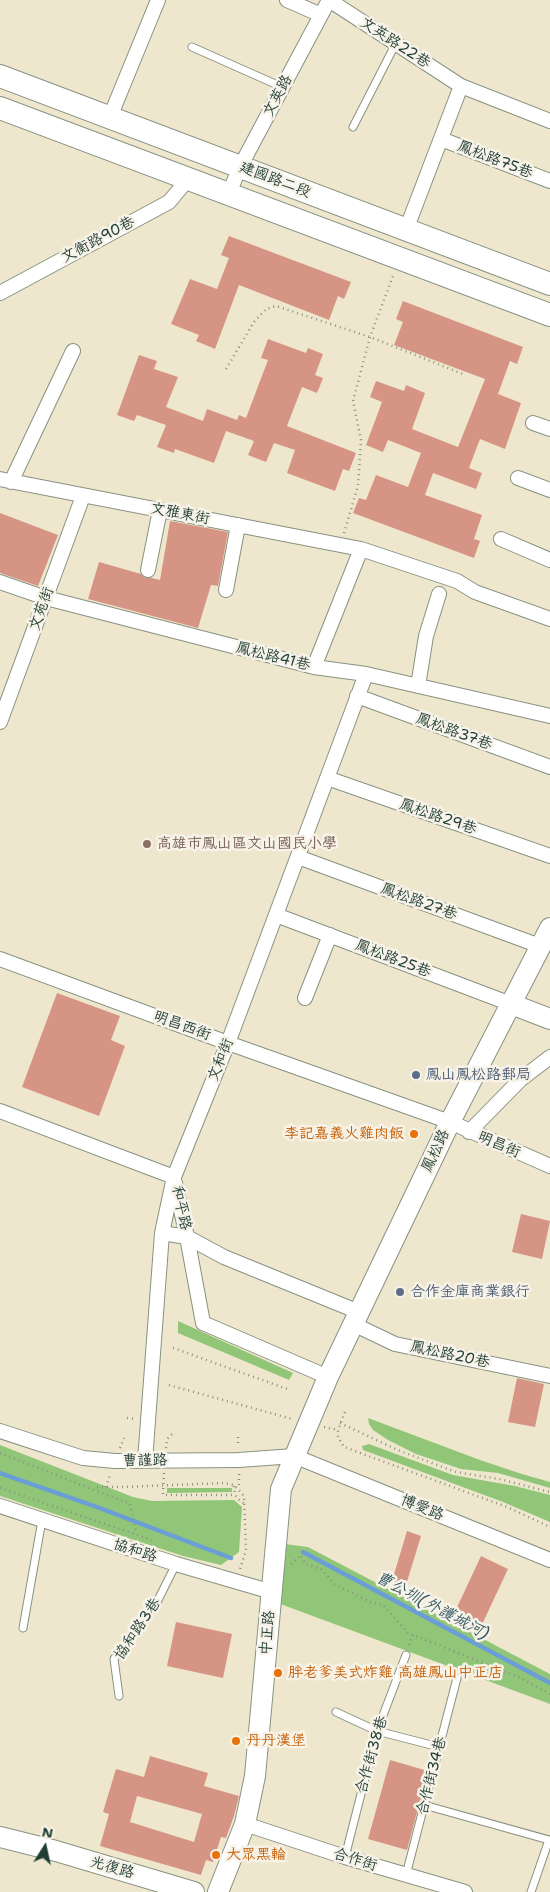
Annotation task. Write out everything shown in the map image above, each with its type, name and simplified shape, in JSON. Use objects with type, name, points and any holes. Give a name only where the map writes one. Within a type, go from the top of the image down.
[{"type":"main road","name":"建國路二段","points":[[0,76],[550,284]]},
{"type":"main road","name":"建國路二段","points":[[0,108],[550,315]]},
{"type":"street","points":[[110,117],[158,0]]},
{"type":"street","points":[[287,0],[321,15]]},
{"type":"street","name":"文英路","points":[[228,193],[329,0]]},
{"type":"street","name":"文英路22巷","points":[[329,0],[460,86],[550,120]]},
{"type":"street","name":"鳳松路75巷","points":[[406,230],[460,86]]},
{"type":"street","name":"鳳松路75巷","points":[[440,139],[550,181]]},
{"type":"street","name":"文衡路90巷","points":[[0,293],[169,202],[189,178]]},
{"type":"street","points":[[5,480],[73,351]]},
{"type":"street","points":[[532,423],[550,429]]},
{"type":"street","points":[[518,478],[550,490]]},
{"type":"street","name":"文雅東街","points":[[5,480],[361,549],[457,581],[475,592],[550,618]]},
{"type":"street","name":"文苑街","points":[[0,722],[83,496]]},
{"type":"street","points":[[148,570],[160,510]]},
{"type":"street","points":[[226,590],[238,525]]},
{"type":"street","points":[[501,539],[550,560]]},
{"type":"street","points":[[314,668],[361,549]]},
{"type":"street","name":"鳳松路41巷","points":[[0,582],[46,598],[314,668],[366,674],[550,716]]},
{"type":"street","points":[[418,686],[426,636],[439,594]]},
{"type":"street","name":"文和街","points":[[145,1461],[162,1233],[174,1177],[228,1043],[366,674]]},
{"type":"street","name":"鳳松路37巷","points":[[358,696],[550,767]]},
{"type":"street","name":"鳳松路29巷","points":[[327,778],[550,856]]},
{"type":"street","name":"鳳松路27巷","points":[[298,857],[540,946]]},
{"type":"street","name":"鳳松路25巷","points":[[276,915],[511,1004]]},
{"type":"street","name":"鳳松路","points":[[328,1378],[450,1122],[550,928]]},
{"type":"street","points":[[305,998],[330,936]]},
{"type":"street","name":"明昌西街","points":[[0,958],[228,1043],[450,1122]]},
{"type":"street","points":[[511,1004],[550,1019]]},
{"type":"street","points":[[468,1132],[520,1080],[550,1056]]},
{"type":"street","name":"和平路","points":[[0,1111],[174,1177],[187,1237],[224,1258],[356,1318]]},
{"type":"street","name":"明昌街","points":[[450,1122],[468,1132],[550,1166]]},
{"type":"street","points":[[162,1233],[187,1237],[204,1323],[328,1378]]},
{"type":"street","name":"鳳松路20巷","points":[[356,1318],[394,1344],[550,1376]]},
{"type":"street","name":"中正路","points":[[218,1892],[245,1824],[255,1776],[281,1489],[328,1378]]},
{"type":"street","name":"曹謹路","points":[[0,1431],[83,1458],[115,1461],[238,1460],[294,1456]]},
{"type":"street","name":"博愛路","points":[[294,1456],[550,1560]]},
{"type":"street","name":"協和路","points":[[0,1506],[176,1564],[272,1592]]},
{"type":"street","name":"合作街","points":[[245,1824],[345,1857],[465,1892]]},
{"type":"street","name":"光復路","points":[[0,1837],[56,1851],[194,1892]]},
{"type":"lane","points":[[353,127],[396,44]]},
{"type":"lane","points":[[192,47],[282,87]]},
{"type":"lane","points":[[23,1628],[42,1520]]},
{"type":"lane","name":"協和路3巷","points":[[119,1696],[114,1659],[157,1602],[176,1564]]},
{"type":"lane","name":"合作街38巷","points":[[345,1857],[377,1731],[406,1655]]},
{"type":"lane","name":"合作街34巷","points":[[406,1875],[457,1678]]},
{"type":"lane","points":[[336,1712],[377,1731],[439,1747]]},
{"type":"lane","points":[[424,1805],[549,1840],[531,1892]]},
{"type":"path","points":[[341,545],[358,486],[361,440],[353,401],[370,337],[400,258]]},
{"type":"path","points":[[226,369],[254,322],[266,309],[276,306],[370,337],[463,374]]},
{"type":"path","points":[[173,1348],[290,1390]]},
{"type":"path","points":[[169,1385],[278,1416]]},
{"type":"path","points":[[345,1412],[338,1430],[338,1437],[344,1447],[507,1507],[550,1527]]},
{"type":"path","points":[[340,1423],[400,1451],[447,1469],[550,1492]]},
{"type":"path","points":[[0,1453],[130,1504],[136,1533]]},
{"type":"path","points":[[97,1487],[224,1483],[234,1485],[244,1496],[245,1504],[246,1550],[241,1569]]},
{"type":"path","points":[[163,1485],[163,1496],[235,1495]]},
{"type":"path","points":[[234,1485],[235,1495],[245,1504]]},
{"type":"path","points":[[290,1565],[300,1555],[305,1564],[321,1569],[334,1584],[370,1602],[383,1605],[408,1633],[521,1678],[550,1694]]},
{"type":"green space","points":[[178,1321],[293,1373],[289,1380],[178,1333]]},
{"type":"green space","points":[[368,1418],[480,1460],[550,1482],[550,1488],[498,1473],[461,1469],[416,1454],[373,1430]]},
{"type":"green space","points":[[369,1444],[453,1475],[515,1486],[550,1495],[550,1522],[503,1502],[363,1450],[362,1446]]},
{"type":"green space","points":[[0,1445],[133,1497],[152,1501],[234,1500],[242,1507],[239,1552],[221,1565],[183,1556],[0,1496]]},
{"type":"green space","points":[[167,1488],[232,1488],[232,1492],[167,1493]]},
{"type":"green space","points":[[277,1543],[308,1547],[550,1674],[550,1704],[275,1602]]},
{"type":"building","points":[[229,236],[351,282],[344,299],[338,296],[329,320],[239,285],[215,349],[196,341],[199,335],[171,324],[190,279],[217,289],[229,258],[221,255]]},
{"type":"building","points":[[403,301],[523,347],[517,364],[510,361],[498,394],[521,403],[505,449],[480,439],[469,468],[482,473],[476,489],[433,473],[425,495],[482,515],[474,539],[480,541],[474,558],[353,513],[359,498],[366,500],[376,475],[408,487],[421,453],[388,440],[383,452],[366,445],[382,402],[370,397],[376,381],[404,391],[406,385],[425,393],[412,429],[458,447],[485,379],[394,345],[403,322],[396,319]]},
{"type":"building","points":[[268,339],[306,353],[308,348],[323,354],[315,375],[323,378],[317,393],[302,387],[287,426],[356,453],[349,471],[343,469],[335,491],[287,473],[295,450],[274,443],[266,462],[248,455],[254,441],[226,431],[214,463],[175,449],[174,453],[157,447],[166,425],[137,415],[134,421],[117,415],[139,355],[157,361],[154,369],[178,377],[166,407],[203,421],[207,409],[237,420],[239,415],[246,418],[268,360],[261,358]]},
{"type":"building","points":[[0,513],[58,535],[38,586],[0,573]]},
{"type":"building","points":[[170,521],[228,532],[218,586],[211,585],[198,628],[88,599],[99,562],[141,574],[146,578],[160,580]]},
{"type":"building","points":[[57,993],[120,1016],[111,1040],[125,1046],[99,1116],[22,1087]]},
{"type":"building","points":[[521,1214],[550,1221],[542,1259],[512,1252]]},
{"type":"building","points":[[517,1378],[544,1384],[535,1427],[508,1422]]},
{"type":"building","points":[[407,1531],[421,1536],[406,1585],[392,1581]]},
{"type":"building","points":[[481,1556],[508,1569],[479,1631],[452,1618]]},
{"type":"building","points":[[176,1622],[232,1634],[223,1678],[167,1666]]},
{"type":"building","points":[[150,1756],[208,1773],[204,1786],[239,1796],[226,1838],[221,1837],[213,1862],[206,1860],[201,1875],[100,1846],[109,1814],[103,1812],[116,1769],[144,1777]],"holes":[[[137,1796],[202,1814],[194,1842],[130,1822]]]},
{"type":"building","points":[[390,1760],[428,1771],[407,1850],[368,1839]]},
{"type":"waterway","name":"曹公圳(外護城河)","points":[[0,1473],[97,1507],[231,1558]]},
{"type":"waterway","name":"曹公圳(外護城河)","points":[[303,1552],[550,1683]]},
{"type":"place","name":"高雄市鳳山區文山國民小學","points":[[147,844]]},
{"type":"place","name":"鳳山鳳松路郵局","points":[[416,1075]]},
{"type":"place","name":"李記嘉義火雞肉飯","points":[[414,1134]]},
{"type":"place","name":"合作金庫商業銀行","points":[[400,1292]]},
{"type":"place","name":"胖老爹美式炸雞 高雄鳳山中正店","points":[[278,1673]]},
{"type":"place","name":"丹丹漢堡","points":[[236,1741]]},
{"type":"place","name":"大眾黑輪","points":[[216,1855]]}]
